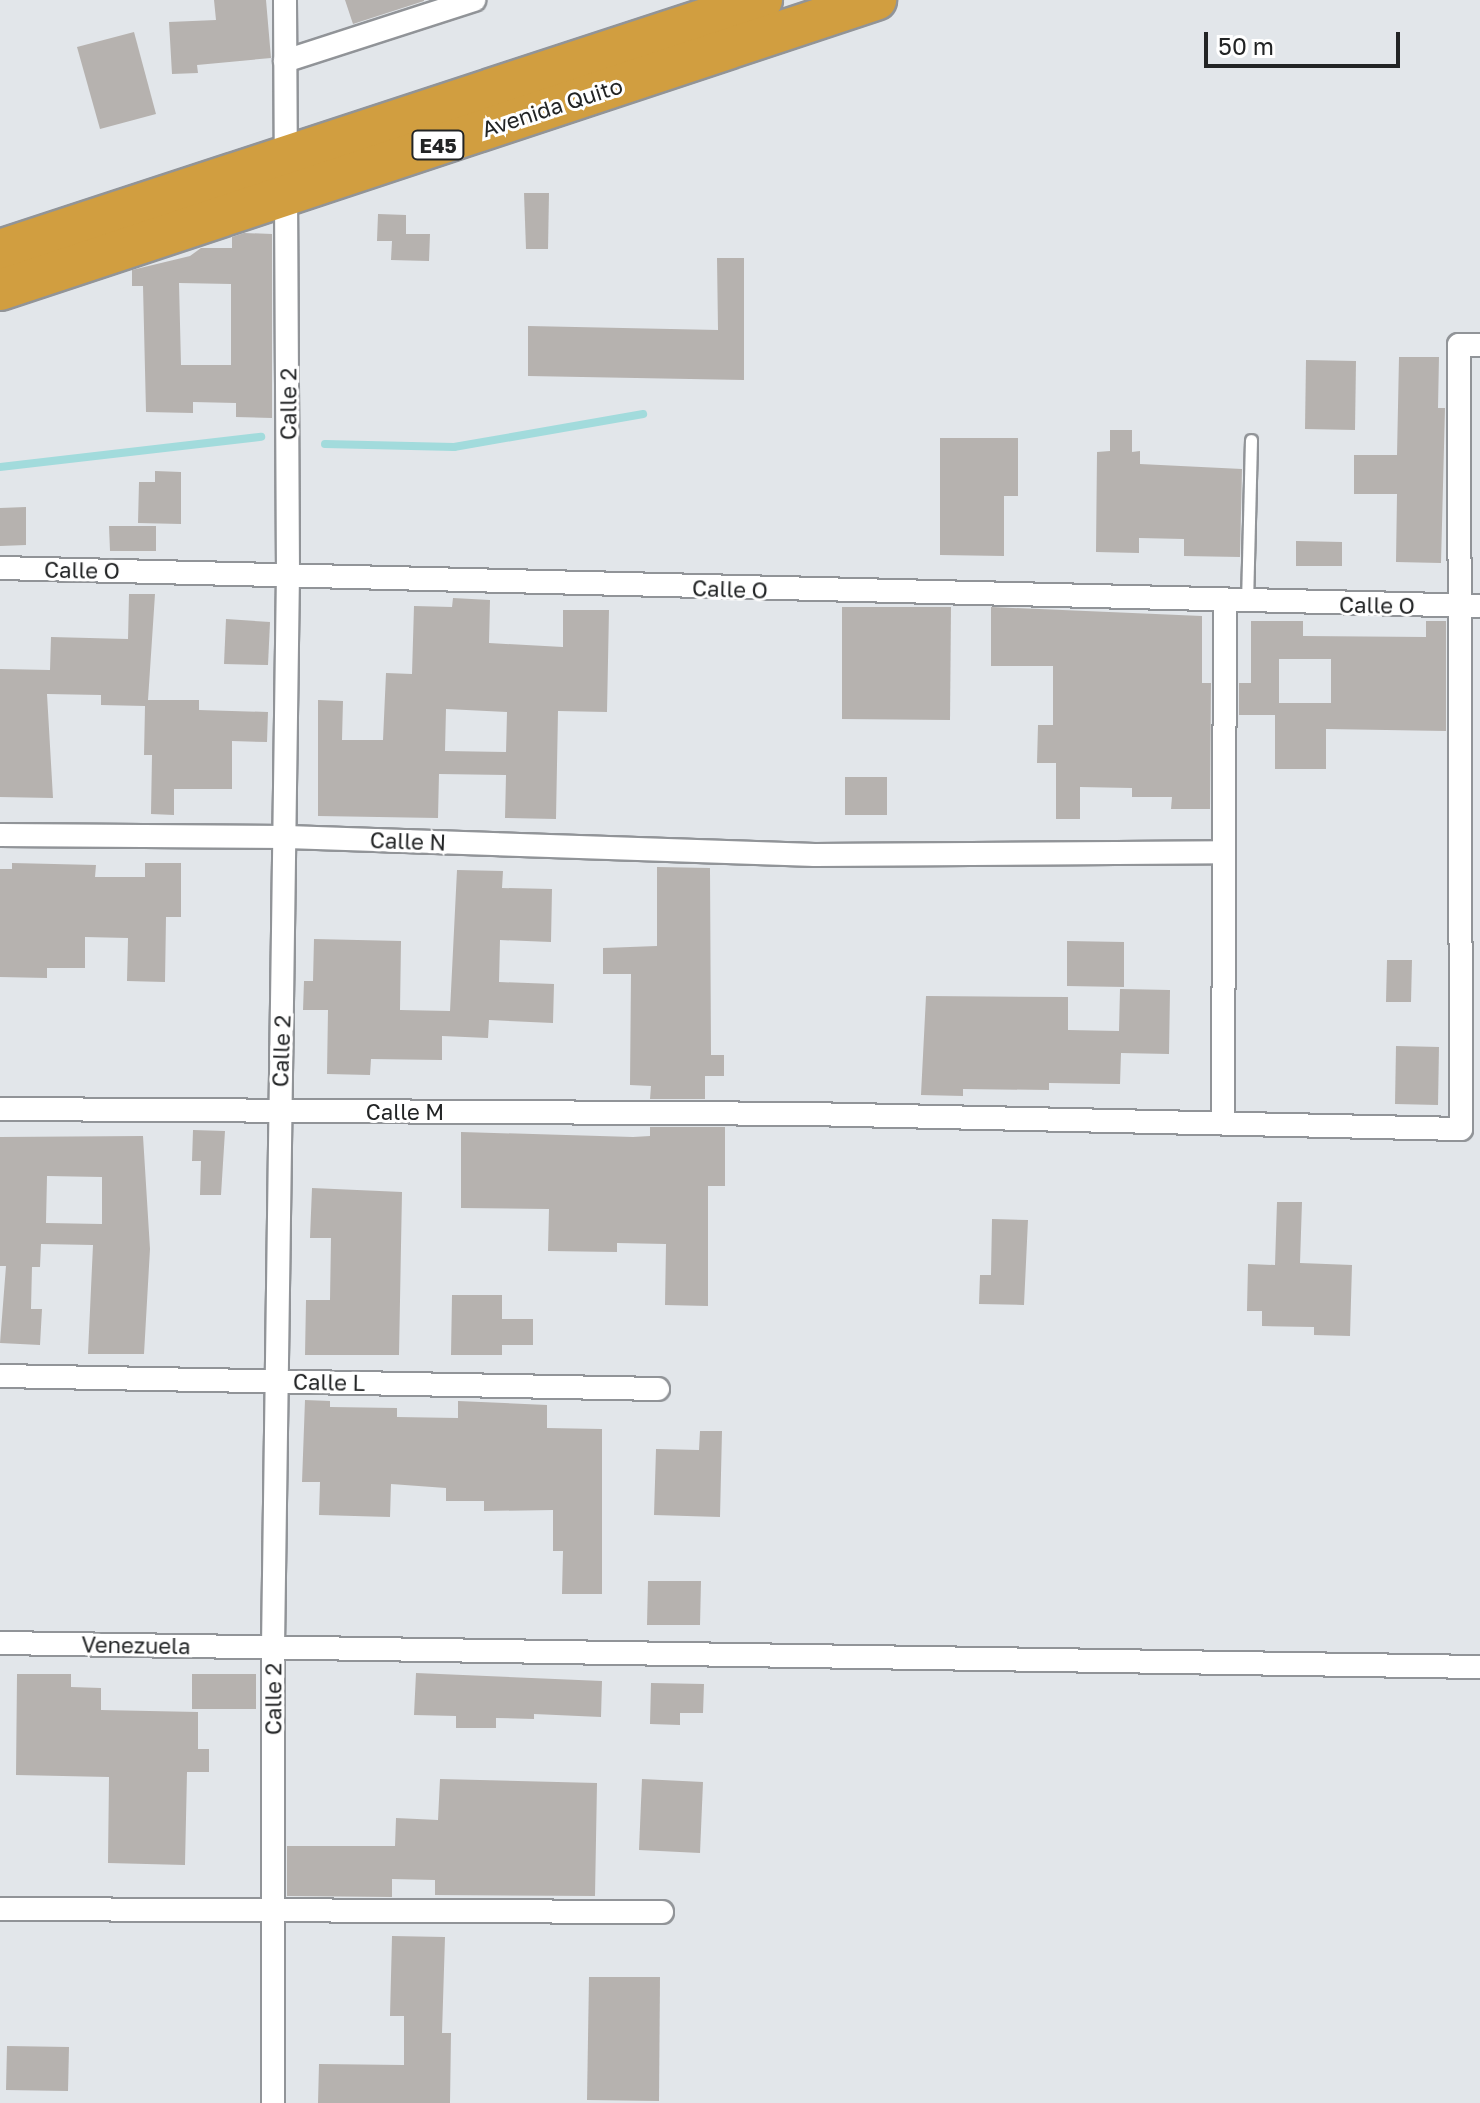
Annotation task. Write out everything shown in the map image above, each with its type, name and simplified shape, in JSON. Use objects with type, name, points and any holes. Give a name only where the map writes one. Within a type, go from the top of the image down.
[{"type":"highway","name":"Avenida Quito","points":[[0,290],[288,177],[762,0]]},
{"type":"highway","name":"Avenida Quito","points":[[0,250],[288,177],[876,0]]},
{"type":"street","name":"Calle 2","points":[[273,2103],[273,1647],[281,1381],[279,1112],[287,837],[288,177],[285,0]]},
{"type":"street","points":[[285,61],[474,0]]},
{"type":"street","points":[[1472,856],[1470,606],[1459,345],[1480,345]]},
{"type":"street","name":"Calle O","points":[[0,568],[1236,604],[1470,606]]},
{"type":"street","points":[[1223,1123],[1224,852],[1236,604]]},
{"type":"street","name":"Calle N","points":[[0,835],[287,837],[815,855],[1224,852]]},
{"type":"street","name":"Calle M","points":[[0,1109],[809,1114],[1461,1129],[1472,856]]},
{"type":"street","name":"Calle L","points":[[0,1376],[658,1389]]},
{"type":"street","name":"Venezuela","points":[[0,1643],[1480,1667]]},
{"type":"street","points":[[0,1909],[662,1912]]},
{"type":"lane","points":[[1236,604],[1251,440]]},
{"type":"building","points":[[214,0],[266,0],[271,58],[197,65],[198,73],[172,74],[169,22],[216,20]]},
{"type":"building","points":[[345,0],[424,0],[424,1],[353,24]]},
{"type":"building","points":[[134,32],[156,114],[100,129],[77,47]]},
{"type":"building","points":[[524,193],[549,193],[548,249],[526,249]]},
{"type":"building","points":[[378,214],[406,215],[406,234],[430,234],[429,261],[391,260],[392,241],[377,241]]},
{"type":"building","points":[[244,233],[272,234],[272,418],[236,417],[236,403],[193,402],[193,413],[146,412],[143,286],[132,286],[132,270],[190,256],[201,248],[232,248],[232,237]],"holes":[[[179,283],[231,284],[231,365],[181,365]]]},
{"type":"building","points":[[717,258],[744,258],[744,380],[528,376],[528,326],[718,330]]},
{"type":"building","points":[[1399,357],[1439,357],[1438,408],[1445,408],[1441,563],[1396,562],[1397,494],[1354,494],[1354,455],[1397,455]]},
{"type":"building","points":[[1306,360],[1356,361],[1355,430],[1305,429]]},
{"type":"building","points":[[1110,430],[1132,430],[1132,452],[1140,451],[1140,464],[1242,469],[1240,557],[1184,556],[1184,539],[1139,538],[1139,553],[1096,552],[1097,452],[1110,451]]},
{"type":"building","points":[[940,438],[1018,438],[1018,496],[1004,496],[1004,556],[940,555]]},
{"type":"building","points":[[155,471],[181,472],[181,524],[138,523],[139,482],[155,482]]},
{"type":"building","points":[[26,507],[26,545],[0,546],[0,508]]},
{"type":"building","points":[[109,526],[156,526],[156,551],[110,551]]},
{"type":"building","points":[[1296,541],[1342,542],[1342,566],[1296,566]]},
{"type":"building","points":[[129,594],[155,594],[148,700],[199,700],[199,710],[268,712],[267,742],[232,741],[232,789],[174,789],[174,815],[151,814],[152,755],[144,755],[145,706],[101,705],[101,695],[47,694],[53,798],[0,797],[0,669],[50,670],[51,637],[128,639]]},
{"type":"building","points":[[453,598],[490,600],[489,643],[563,647],[563,610],[609,610],[607,712],[558,711],[556,819],[505,818],[506,775],[439,774],[438,818],[318,816],[318,700],[343,701],[342,740],[383,740],[386,673],[412,674],[414,606],[452,607]],"holes":[[[446,709],[507,712],[506,752],[445,751]]]},
{"type":"building","points":[[842,607],[951,607],[950,720],[842,719]]},
{"type":"building","points":[[991,607],[1202,616],[1202,683],[1211,683],[1210,809],[1171,809],[1172,797],[1132,797],[1132,788],[1080,787],[1080,819],[1056,819],[1056,763],[1037,763],[1038,725],[1053,725],[1053,666],[991,666]]},
{"type":"building","points":[[226,619],[270,622],[268,665],[224,664]]},
{"type":"building","points":[[1251,621],[1303,621],[1303,636],[1426,637],[1426,621],[1446,621],[1446,731],[1326,729],[1326,769],[1275,769],[1275,715],[1239,715],[1239,683],[1251,683]],"holes":[[[1279,659],[1331,659],[1331,703],[1279,703]]]},
{"type":"building","points":[[845,777],[887,777],[887,815],[845,815]]},
{"type":"building","points":[[12,863],[96,865],[95,877],[145,877],[145,863],[181,863],[181,917],[166,917],[165,982],[127,981],[128,938],[85,937],[85,968],[47,968],[47,978],[0,977],[0,869],[12,869]]},
{"type":"building","points":[[657,867],[710,868],[711,1055],[724,1055],[724,1076],[705,1076],[705,1099],[650,1099],[651,1086],[630,1085],[631,974],[603,974],[603,948],[657,946]]},
{"type":"building","points":[[457,870],[503,871],[502,888],[552,889],[551,942],[500,940],[499,982],[554,984],[553,1023],[489,1020],[488,1038],[442,1036],[442,1060],[371,1059],[370,1075],[327,1074],[328,1010],[303,1010],[304,981],[313,981],[314,939],[401,941],[400,1010],[450,1011]]},
{"type":"building","points":[[1067,941],[1124,942],[1124,987],[1067,986]]},
{"type":"building","points":[[1387,960],[1412,960],[1411,1002],[1386,1002]]},
{"type":"building","points":[[1120,989],[1170,990],[1169,1054],[1121,1053],[1120,1084],[1049,1083],[1049,1090],[963,1089],[963,1096],[921,1095],[926,996],[1068,997],[1068,1030],[1119,1031]]},
{"type":"building","points":[[1396,1046],[1439,1047],[1438,1105],[1395,1104]]},
{"type":"building","points":[[650,1127],[725,1127],[725,1186],[708,1186],[708,1306],[665,1305],[666,1244],[617,1243],[617,1252],[548,1251],[549,1209],[461,1208],[461,1132],[633,1137],[650,1136]]},
{"type":"building","points":[[193,1130],[225,1131],[221,1195],[200,1195],[201,1161],[192,1161]]},
{"type":"building","points":[[143,1136],[150,1249],[144,1354],[88,1354],[93,1245],[41,1244],[40,1267],[32,1267],[31,1309],[42,1309],[40,1345],[0,1343],[6,1266],[0,1266],[0,1137]],"holes":[[[47,1176],[102,1177],[102,1224],[46,1223]]]},
{"type":"building","points":[[312,1188],[402,1192],[399,1355],[305,1355],[306,1300],[330,1300],[331,1238],[310,1238]]},
{"type":"building","points":[[1277,1202],[1302,1202],[1300,1263],[1352,1265],[1350,1336],[1314,1335],[1314,1327],[1262,1326],[1262,1311],[1247,1311],[1248,1264],[1275,1265]]},
{"type":"building","points":[[992,1219],[1028,1220],[1024,1305],[979,1304],[980,1275],[991,1275]]},
{"type":"building","points":[[452,1295],[502,1295],[502,1319],[533,1319],[533,1345],[502,1345],[502,1355],[451,1355]]},
{"type":"building","points":[[305,1400],[330,1401],[330,1407],[397,1408],[397,1417],[458,1418],[458,1401],[547,1405],[547,1428],[602,1429],[602,1594],[562,1594],[563,1551],[553,1551],[553,1510],[484,1511],[484,1501],[446,1501],[446,1488],[391,1484],[390,1517],[319,1515],[320,1482],[302,1482]]},
{"type":"building","points":[[700,1431],[722,1431],[720,1517],[654,1515],[656,1449],[699,1450]]},
{"type":"building","points":[[648,1581],[701,1581],[700,1625],[647,1625]]},
{"type":"building","points":[[416,1673],[602,1681],[601,1717],[534,1714],[534,1719],[496,1718],[496,1728],[456,1728],[456,1716],[414,1715]]},
{"type":"building","points":[[17,1674],[71,1674],[71,1687],[101,1688],[101,1710],[198,1712],[198,1749],[209,1749],[209,1772],[187,1772],[185,1865],[108,1863],[109,1777],[16,1775]]},
{"type":"building","points":[[192,1674],[256,1674],[256,1709],[192,1709]]},
{"type":"building","points":[[651,1683],[704,1684],[703,1713],[680,1713],[680,1725],[650,1724]]},
{"type":"building","points":[[440,1779],[597,1783],[595,1896],[435,1895],[435,1880],[392,1879],[392,1897],[287,1896],[287,1846],[395,1846],[396,1818],[438,1820]]},
{"type":"building","points":[[642,1779],[703,1782],[700,1853],[639,1850]]},
{"type":"building","points":[[392,1936],[445,1937],[442,2033],[451,2033],[450,2103],[318,2103],[319,2064],[404,2065],[404,2016],[390,2016]]},
{"type":"building","points":[[589,1977],[660,1977],[659,2101],[587,2100]]},
{"type":"building","points":[[7,2046],[69,2047],[68,2091],[6,2090]]},
{"type":"waterway","points":[[325,444],[454,447],[643,414]]},
{"type":"waterway","points":[[0,467],[261,437]]}]
